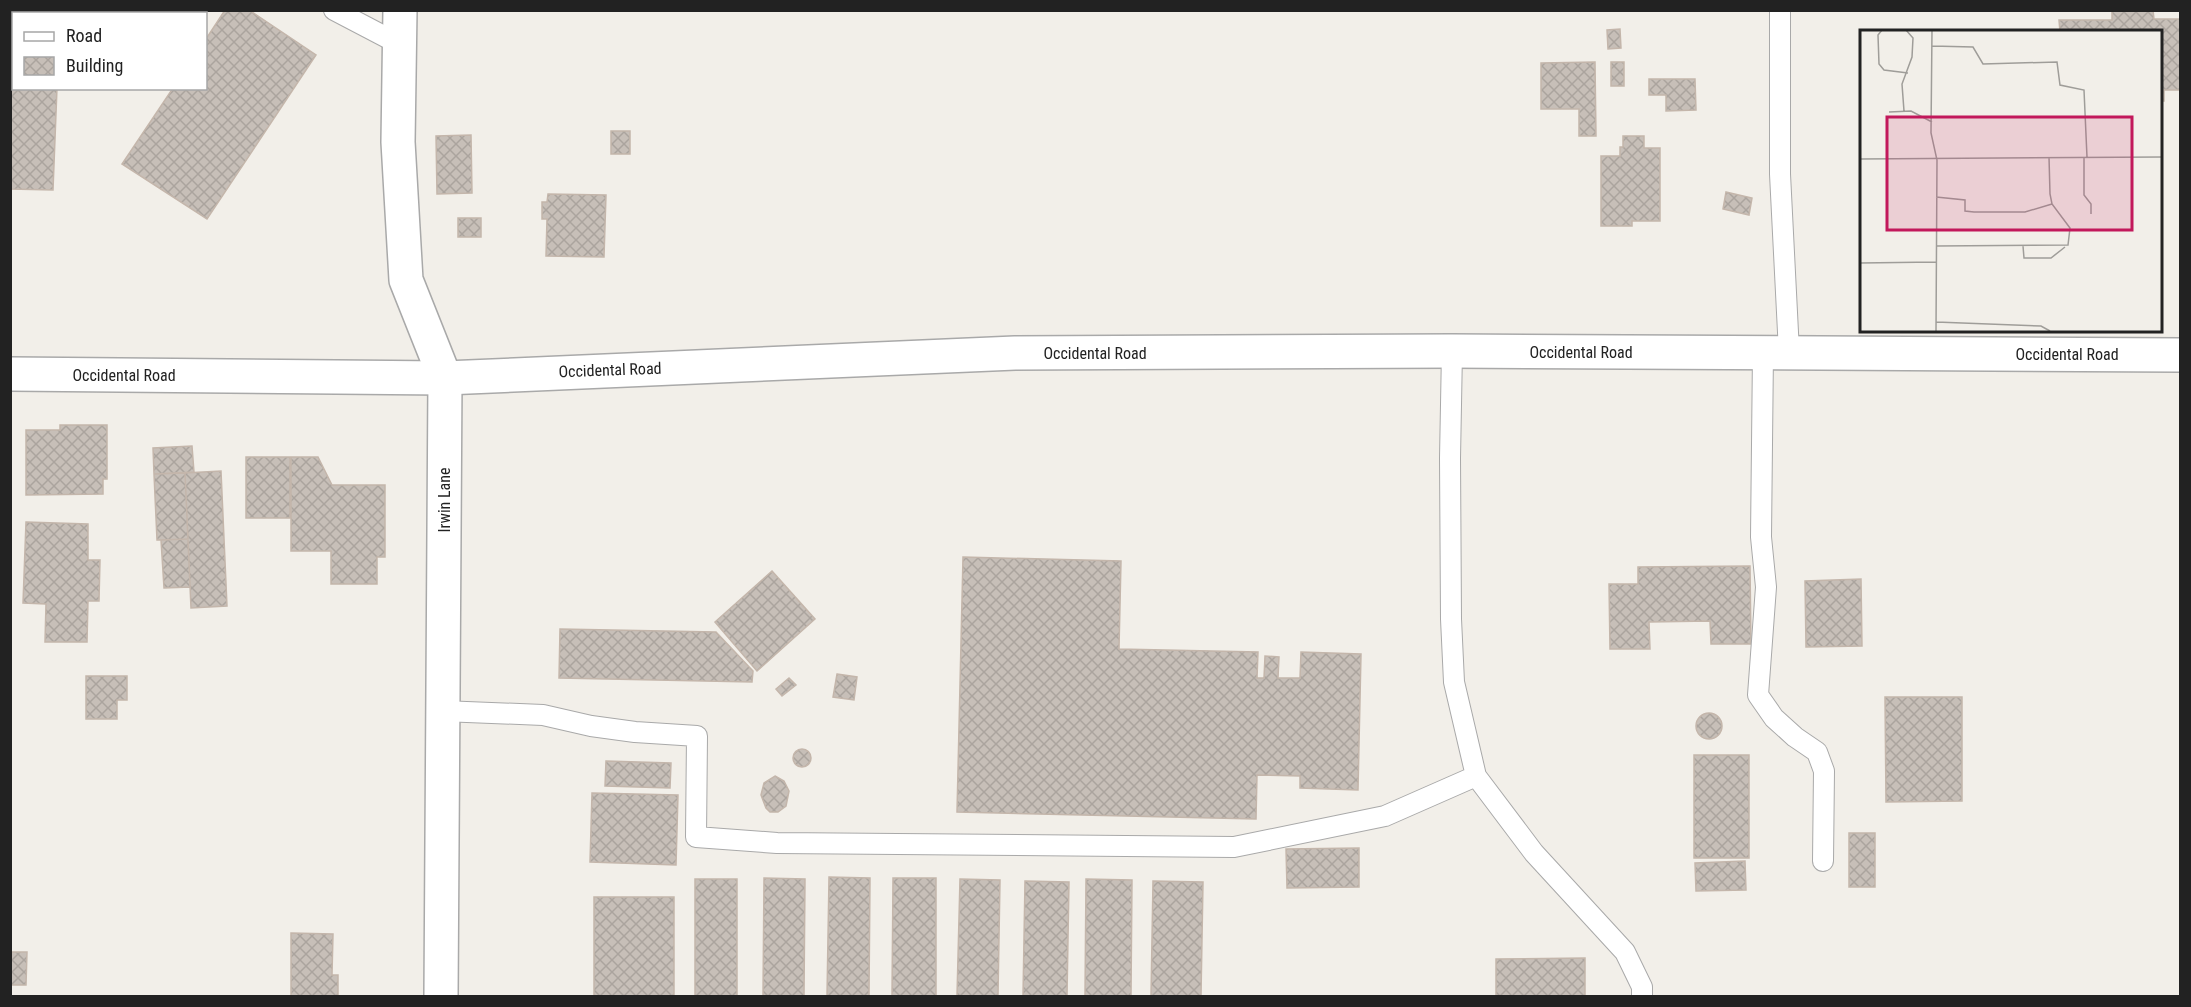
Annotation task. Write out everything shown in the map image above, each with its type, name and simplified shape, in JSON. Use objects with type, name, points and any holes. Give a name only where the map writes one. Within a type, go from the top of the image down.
[{"type":"street","name":"Irwin Lane","points":[[400,10],[398,142],[406,280],[445,378],[441,996]]},
{"type":"street","name":"Occidental Road","points":[[10,374],[445,378],[1015,353],[1452,351],[2181,355]]},
{"type":"lane","points":[[334,10],[399,44]]},
{"type":"lane","points":[[1780,10],[1780,174],[1776,352],[1761,537],[1767,587],[1758,695],[1774,718],[1795,737],[1817,752],[1824,771],[1823,861]]},
{"type":"lane","points":[[1452,351],[1450,492],[1454,682],[1476,776],[1534,853],[1625,952],[1642,987],[1642,996]]},
{"type":"lane","points":[[442,711],[543,715],[602,728],[697,736],[696,837],[777,843],[1234,847],[1385,816],[1476,776]]},
{"type":"building","points":[[10,10],[14,10],[12,12],[12,37],[10,37]]},
{"type":"building","points":[[225,10],[249,10],[316,55],[207,219],[122,164],[172,90],[207,90],[207,37]]},
{"type":"building","points":[[2112,10],[2153,10],[2154,19],[2180,19],[2180,90],[2164,90],[2164,101],[2161,101],[2161,30],[2060,30],[2059,20],[2112,20]]},
{"type":"building","points":[[1620,29],[1621,48],[1608,49],[1607,30]]},
{"type":"building","points":[[1595,62],[1596,136],[1579,136],[1579,109],[1541,109],[1541,63]]},
{"type":"building","points":[[1611,62],[1624,62],[1624,86],[1611,86]]},
{"type":"building","points":[[10,78],[12,78],[12,90],[57,90],[53,190],[10,189]]},
{"type":"building","points":[[1649,79],[1695,79],[1696,110],[1666,111],[1666,95],[1649,95]]},
{"type":"building","points":[[611,131],[630,131],[630,154],[611,154]]},
{"type":"building","points":[[471,135],[472,193],[437,194],[436,136]]},
{"type":"building","points":[[1623,136],[1644,136],[1644,148],[1660,148],[1660,221],[1632,221],[1632,226],[1601,226],[1601,156],[1620,156]]},
{"type":"building","points":[[1726,192],[1752,198],[1749,215],[1723,209]]},
{"type":"building","points":[[548,194],[606,195],[604,257],[546,256],[547,219],[542,219],[542,202],[547,202]]},
{"type":"building","points":[[458,218],[481,218],[481,237],[458,237]]},
{"type":"building","points":[[60,425],[107,425],[107,479],[103,479],[103,494],[26,495],[26,430],[60,430]]},
{"type":"building","points":[[192,446],[194,472],[154,474],[153,448]]},
{"type":"building","points":[[246,457],[290,457],[290,518],[246,518]]},
{"type":"building","points":[[291,457],[318,457],[332,485],[385,485],[385,557],[377,557],[377,584],[331,584],[331,551],[291,551]]},
{"type":"building","points":[[221,471],[227,606],[191,608],[185,473]]},
{"type":"building","points":[[185,473],[188,539],[157,540],[154,474]]},
{"type":"building","points":[[26,522],[88,524],[88,560],[100,560],[99,601],[88,601],[87,642],[45,642],[46,604],[23,603]]},
{"type":"building","points":[[188,539],[190,587],[164,588],[161,540]]},
{"type":"building","points":[[963,557],[1121,561],[1119,649],[1258,652],[1257,678],[1264,678],[1265,656],[1279,657],[1278,678],[1300,678],[1301,652],[1361,654],[1358,790],[1300,788],[1300,776],[1257,775],[1256,819],[957,812]]},
{"type":"building","points":[[1750,566],[1751,644],[1711,644],[1710,621],[1649,622],[1650,649],[1610,649],[1609,584],[1638,584],[1638,567]]},
{"type":"building","points":[[772,571],[815,619],[757,671],[715,622]]},
{"type":"building","points":[[1861,579],[1862,646],[1806,647],[1805,581]]},
{"type":"building","points":[[560,629],[716,632],[753,671],[752,682],[559,678]]},
{"type":"building","points":[[837,674],[857,677],[854,700],[833,697]]},
{"type":"building","points":[[86,676],[127,676],[127,700],[117,700],[117,719],[86,719]]},
{"type":"building","points":[[789,678],[796,685],[782,696],[776,689]]},
{"type":"building","points":[[1885,697],[1962,697],[1962,801],[1886,802]]},
{"type":"building","points":[[1709,713],[1718,717],[1722,726],[1718,735],[1709,739],[1700,735],[1696,726],[1700,717]]},
{"type":"building","points":[[798,749],[806,749],[811,754],[809,765],[798,767],[793,762],[793,754]]},
{"type":"building","points":[[1694,755],[1749,755],[1749,858],[1694,858]]},
{"type":"building","points":[[606,761],[671,763],[670,788],[605,786]]},
{"type":"building","points":[[775,776],[784,781],[789,791],[786,806],[778,812],[770,812],[761,795],[764,783]]},
{"type":"building","points":[[592,793],[678,795],[676,865],[590,862]]},
{"type":"building","points":[[1849,833],[1875,833],[1875,887],[1849,887]]},
{"type":"building","points":[[1359,848],[1359,887],[1287,888],[1286,849]]},
{"type":"building","points":[[1745,861],[1746,890],[1696,891],[1695,863]]},
{"type":"building","points":[[829,877],[870,878],[869,996],[827,996]]},
{"type":"building","points":[[764,878],[805,879],[804,996],[763,996]]},
{"type":"building","points":[[893,878],[936,878],[936,996],[892,996]]},
{"type":"building","points":[[695,879],[737,879],[737,996],[695,996]]},
{"type":"building","points":[[960,879],[1000,880],[998,996],[957,996]]},
{"type":"building","points":[[1086,879],[1132,880],[1131,996],[1085,996]]},
{"type":"building","points":[[1025,881],[1069,882],[1067,996],[1023,996]]},
{"type":"building","points":[[1153,881],[1203,882],[1201,996],[1151,996]]},
{"type":"building","points":[[594,897],[674,897],[674,996],[594,996]]},
{"type":"building","points":[[291,933],[333,934],[332,975],[338,975],[338,996],[291,996]]},
{"type":"building","points":[[10,952],[27,952],[26,985],[10,985]]},
{"type":"building","points":[[1585,958],[1585,996],[1496,996],[1496,959]]}]
